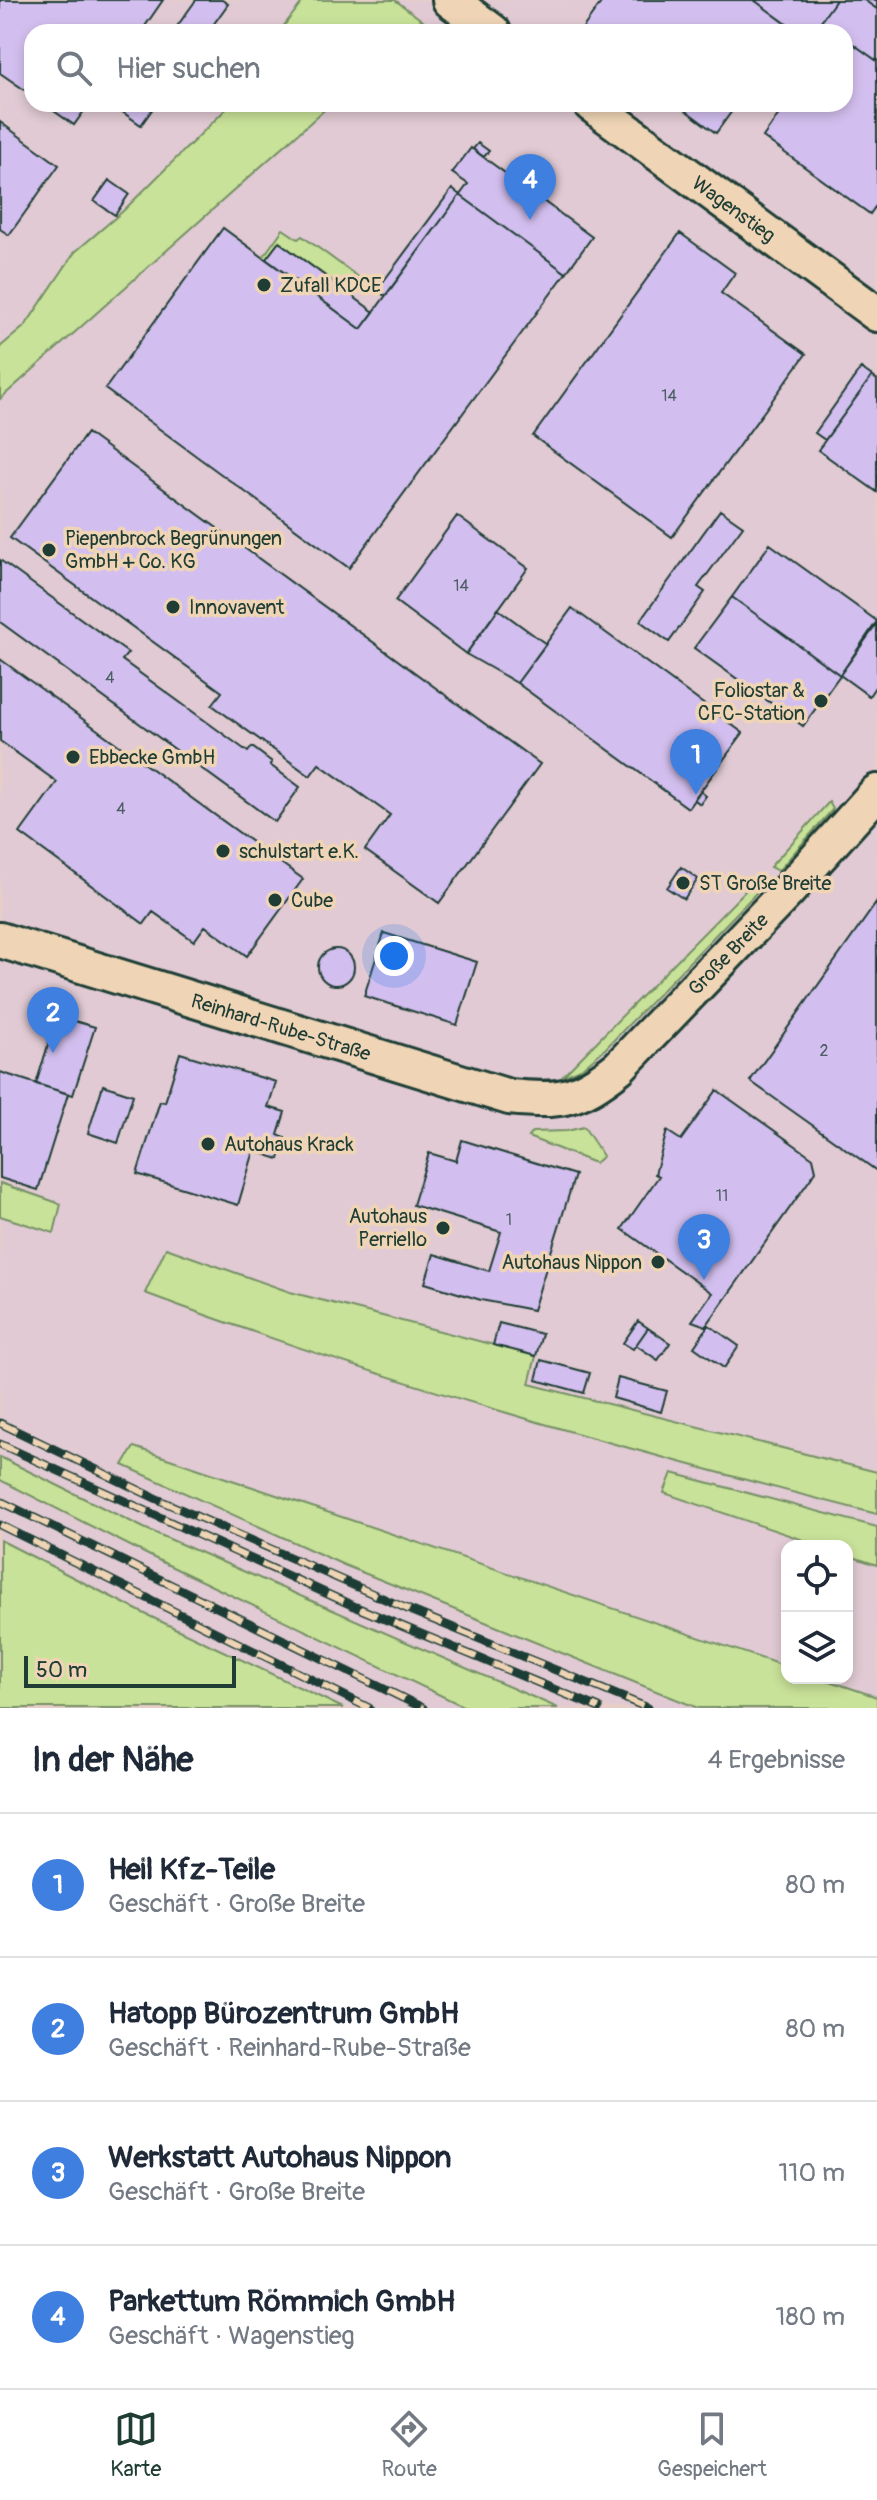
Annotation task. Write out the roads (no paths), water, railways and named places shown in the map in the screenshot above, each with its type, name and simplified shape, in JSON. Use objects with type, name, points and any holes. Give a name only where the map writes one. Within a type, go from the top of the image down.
[{"type":"street","name":"Wagenstieg","points":[[602,112],[877,314]]},
{"type":"street","name":"Große Breite","points":[[565,1099],[593,1087],[619,1067],[786,893],[877,792]]},
{"type":"street","name":"Reinhard-Rube-Straße","points":[[0,940],[509,1097],[565,1099]]},
{"type":"railway","points":[[0,1423],[155,1498],[412,1611],[648,1708]]},
{"type":"railway","points":[[0,1444],[356,1607],[599,1708]]},
{"type":"railway","points":[[0,1501],[423,1708]]},
{"type":"railway","points":[[0,1525],[369,1708]]},
{"type":"place","name":"Parkettum Römmich GmbH","points":[[530,220]]},
{"type":"place","name":"Zufall KDCE","points":[[264,285]]},
{"type":"place","name":"Piepenbrock Begrünungen GmbH + Co. KG","points":[[49,550]]},
{"type":"place","name":"Innovavent","points":[[173,607]]},
{"type":"place","name":"Foliostar & CFC-Station","points":[[821,701]]},
{"type":"place","name":"Ebbecke GmbH","points":[[73,757]]},
{"type":"place","name":"Heil Kfz-Teile","points":[[696,795]]},
{"type":"place","name":"schulstart e.K.","points":[[223,851]]},
{"type":"place","name":"ST Große Breite","points":[[683,883]]},
{"type":"place","name":"Cube","points":[[275,900]]},
{"type":"place","name":"Hatopp Bürozentrum GmbH","points":[[53,1053]]},
{"type":"place","name":"Autohaus Krack","points":[[208,1144]]},
{"type":"place","name":"Autohaus Perriello","points":[[443,1228]]},
{"type":"place","name":"Autohaus Nippon","points":[[658,1262]]},
{"type":"place","name":"Werkstatt Autohaus Nippon","points":[[704,1280]]}]
